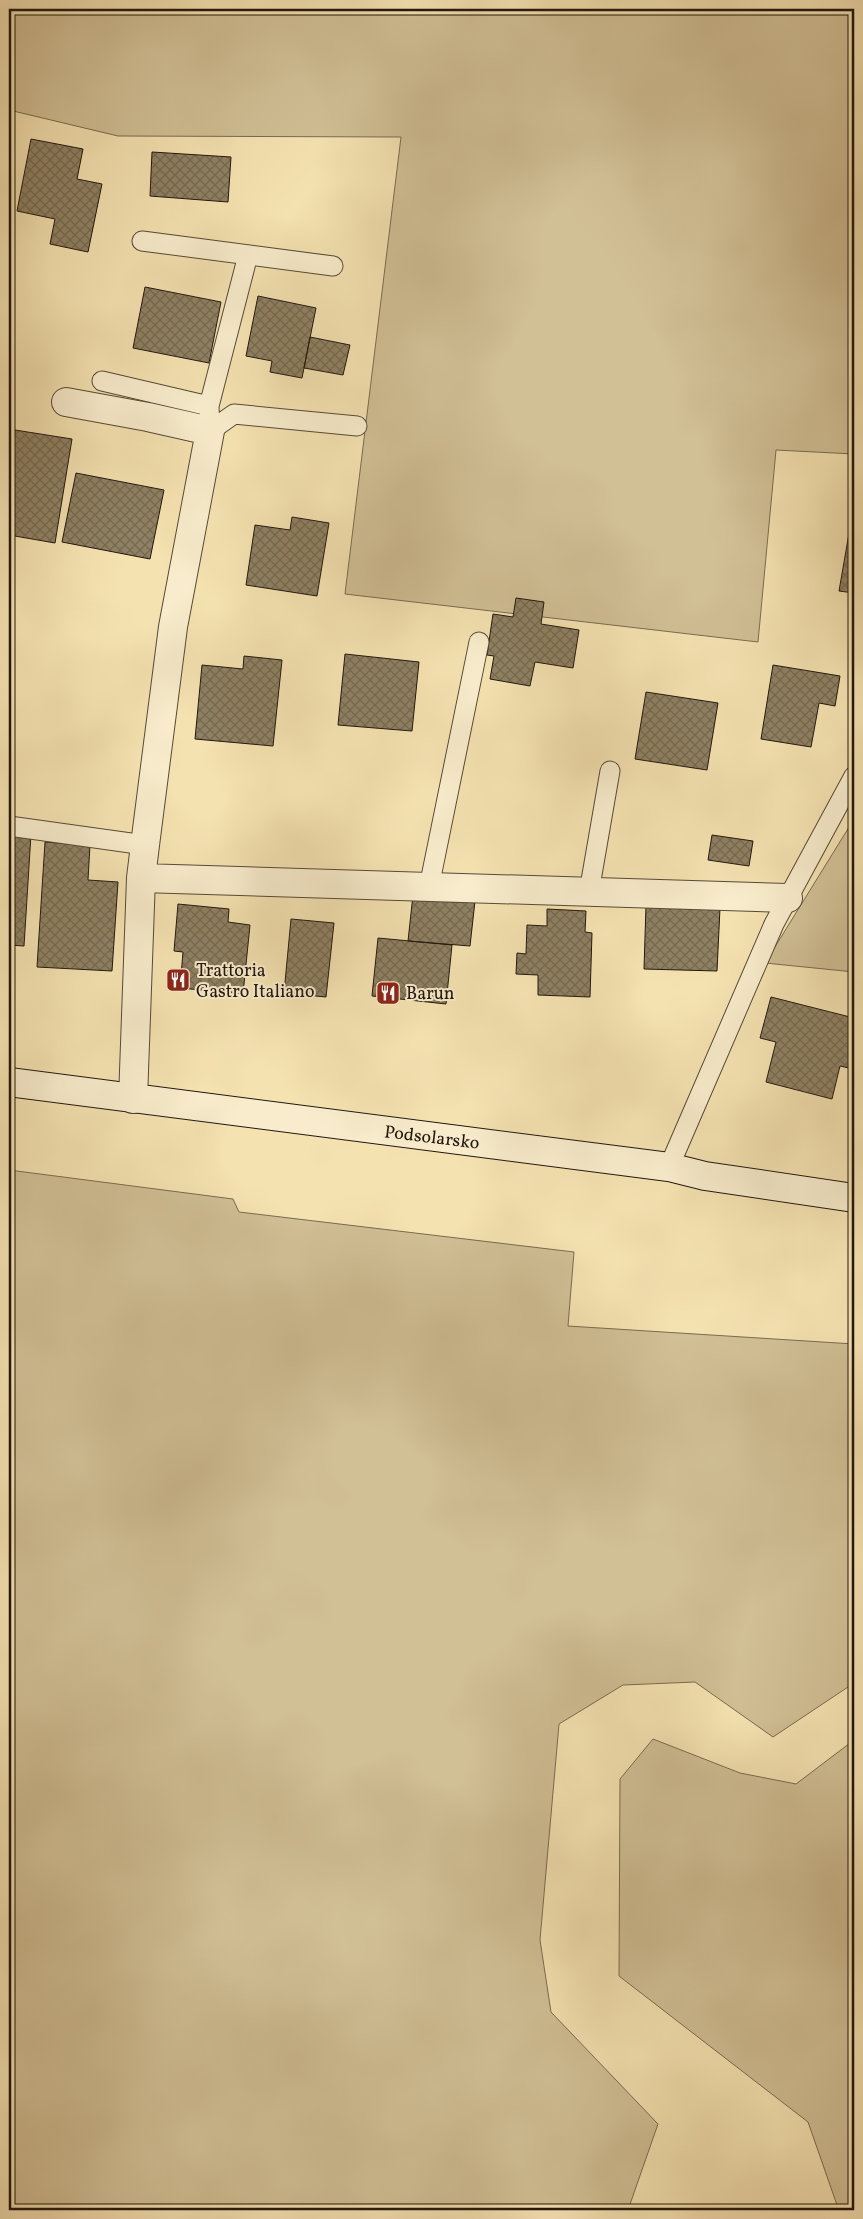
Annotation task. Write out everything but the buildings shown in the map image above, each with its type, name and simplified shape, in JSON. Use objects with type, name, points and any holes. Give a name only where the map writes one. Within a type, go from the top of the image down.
[{"type":"street","points":[[66,402],[148,417],[209,419],[172,627],[144,845],[141,878],[133,1099]]},
{"type":"street","points":[[141,878],[788,898]]},
{"type":"street","name":"Podsolarsko","points":[[9,1082],[669,1167],[705,1176],[854,1198]]},
{"type":"lane","points":[[142,241],[333,266]]},
{"type":"lane","points":[[209,419],[248,255]]},
{"type":"lane","points":[[102,381],[209,419],[234,414],[358,426]]},
{"type":"lane","points":[[429,887],[479,642]]},
{"type":"lane","points":[[589,892],[610,771]]},
{"type":"lane","points":[[669,1167],[774,924],[854,776]]},
{"type":"lane","points":[[9,826],[144,845]]},
{"type":"shaded area","points":[[9,9],[854,9],[854,454],[776,450],[758,642],[345,594],[401,137],[118,136],[9,110]]},
{"type":"shaded area","points":[[854,819],[854,972],[765,963]]},
{"type":"shaded area","points":[[9,1170],[233,1199],[239,1212],[574,1252],[568,1326],[854,1344],[854,1683],[773,1737],[695,1682],[623,1685],[559,1724],[540,1940],[551,2012],[658,2124],[628,2210],[9,2210]]},
{"type":"shaded area","points":[[653,1739],[740,1773],[796,1784],[854,1740],[854,2210],[835,2210],[837,2205],[808,2122],[619,1976],[620,1779]]},
{"type":"place","name":"Trattoria Gastro Italiano","points":[[178,980]]},
{"type":"place","name":"Barun","points":[[388,993]]}]
